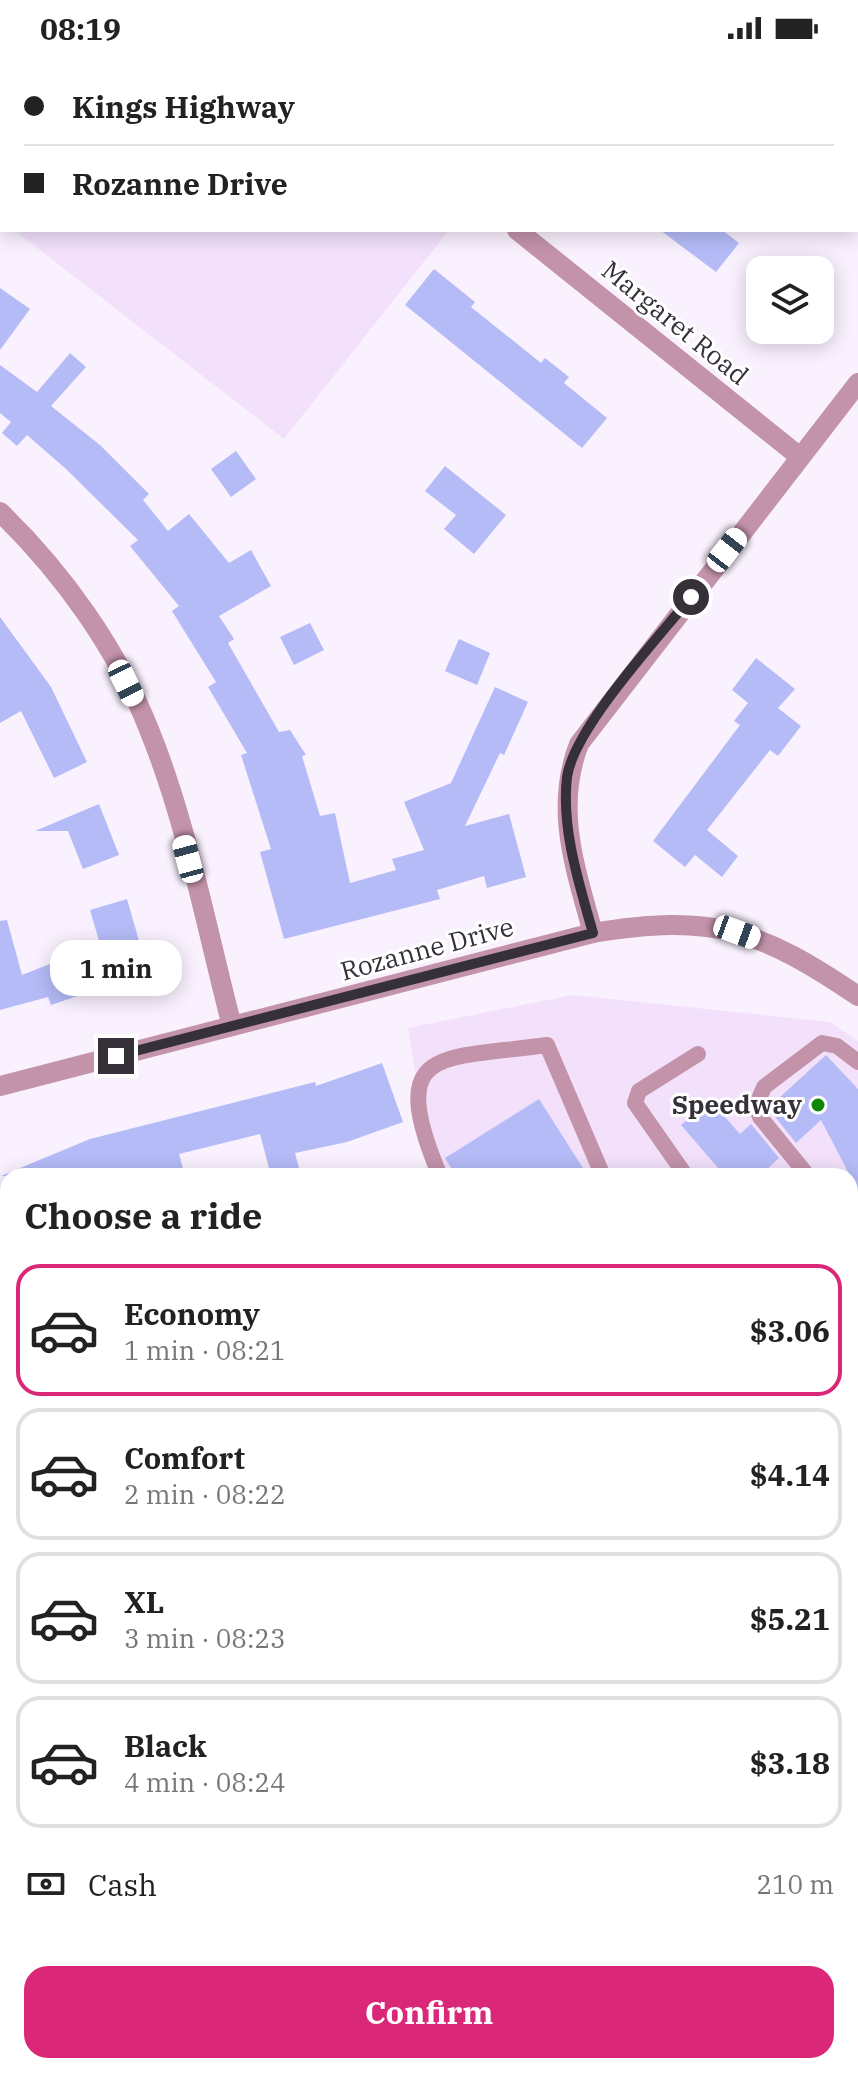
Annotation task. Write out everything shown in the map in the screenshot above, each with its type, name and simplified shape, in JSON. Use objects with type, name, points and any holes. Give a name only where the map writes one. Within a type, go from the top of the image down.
[{"type":"street","name":"Margaret Road","points":[[519,232],[800,457]]},
{"type":"street","points":[[593,933],[566,816],[568,774],[579,744],[858,383]]},
{"type":"street","points":[[0,512],[83,609],[115,659],[150,730],[166,775],[232,1026]]},
{"type":"street","name":"Rozanne Drive","points":[[0,1086],[593,933],[680,922],[737,932],[800,958],[858,996]]},
{"type":"lane","points":[[801,1168],[760,1117],[756,1106],[764,1087],[822,1043],[837,1046],[858,1062]]},
{"type":"lane","points":[[438,1168],[416,1097],[420,1077],[442,1060],[547,1045],[600,1168]]},
{"type":"lane","points":[[680,1168],[635,1103],[639,1091],[698,1054]]},
{"type":"shaded area","points":[[17,232],[447,232],[284,439]]},
{"type":"shaded area","points":[[572,995],[830,1022],[858,1041],[858,1168],[432,1168],[408,1028]]},
{"type":"building","points":[[663,232],[725,232],[739,243],[716,272]]},
{"type":"building","points":[[434,269],[475,302],[471,307],[541,363],[545,358],[569,377],[564,383],[607,418],[582,448],[405,305]]},
{"type":"building","points":[[0,288],[30,309],[0,350]]},
{"type":"building","points":[[70,353],[86,367],[51,406],[100,445],[149,494],[143,500],[168,531],[189,514],[229,563],[251,550],[271,586],[219,616],[234,639],[228,643],[279,732],[290,730],[306,755],[302,756],[320,816],[335,813],[350,883],[396,870],[392,859],[424,850],[404,802],[451,783],[495,687],[528,702],[504,755],[500,753],[465,826],[509,814],[526,877],[487,888],[484,876],[437,890],[440,899],[284,939],[260,852],[271,849],[241,755],[247,753],[208,687],[216,682],[172,611],[179,606],[130,546],[138,540],[66,469],[27,435],[17,446],[2,433],[11,422],[0,413],[0,365],[37,392]]},
{"type":"building","points":[[236,451],[256,479],[231,497],[211,469]]},
{"type":"building","points":[[445,466],[506,515],[474,554],[444,529],[456,515],[425,491]]},
{"type":"building","points":[[0,617],[51,687],[87,762],[54,778],[21,711],[0,723]]},
{"type":"building","points":[[310,623],[324,650],[294,665],[280,637]]},
{"type":"building","points":[[459,639],[490,653],[477,685],[445,671]]},
{"type":"building","points":[[756,658],[795,689],[778,708],[801,726],[778,756],[770,750],[707,830],[738,856],[722,877],[695,855],[685,867],[653,841],[740,725],[734,721],[748,703],[732,690]]},
{"type":"building","points":[[99,804],[119,855],[83,869],[68,831],[35,831]]},
{"type":"building","points":[[127,899],[148,972],[51,1005],[48,997],[0,1010],[0,921],[7,920],[22,975],[100,944],[90,910]]},
{"type":"building","points":[[826,1055],[858,1089],[858,1168],[846,1168],[821,1120],[796,1143],[768,1108]]},
{"type":"building","points":[[382,1063],[403,1122],[347,1142],[295,1153],[299,1168],[269,1168],[260,1134],[179,1154],[183,1168],[20,1168],[90,1139],[315,1082],[316,1086]]},
{"type":"building","points":[[539,1099],[583,1168],[451,1168],[445,1158]]},
{"type":"building","points":[[710,1100],[740,1134],[751,1124],[779,1158],[768,1168],[718,1168],[681,1125]]},
{"type":"place","name":"Speedway","points":[[818,1105]]},
{"type":"route","points":[[116,1056],[593,933],[566,816],[568,774],[579,744],[600,713],[691,597]]}]
